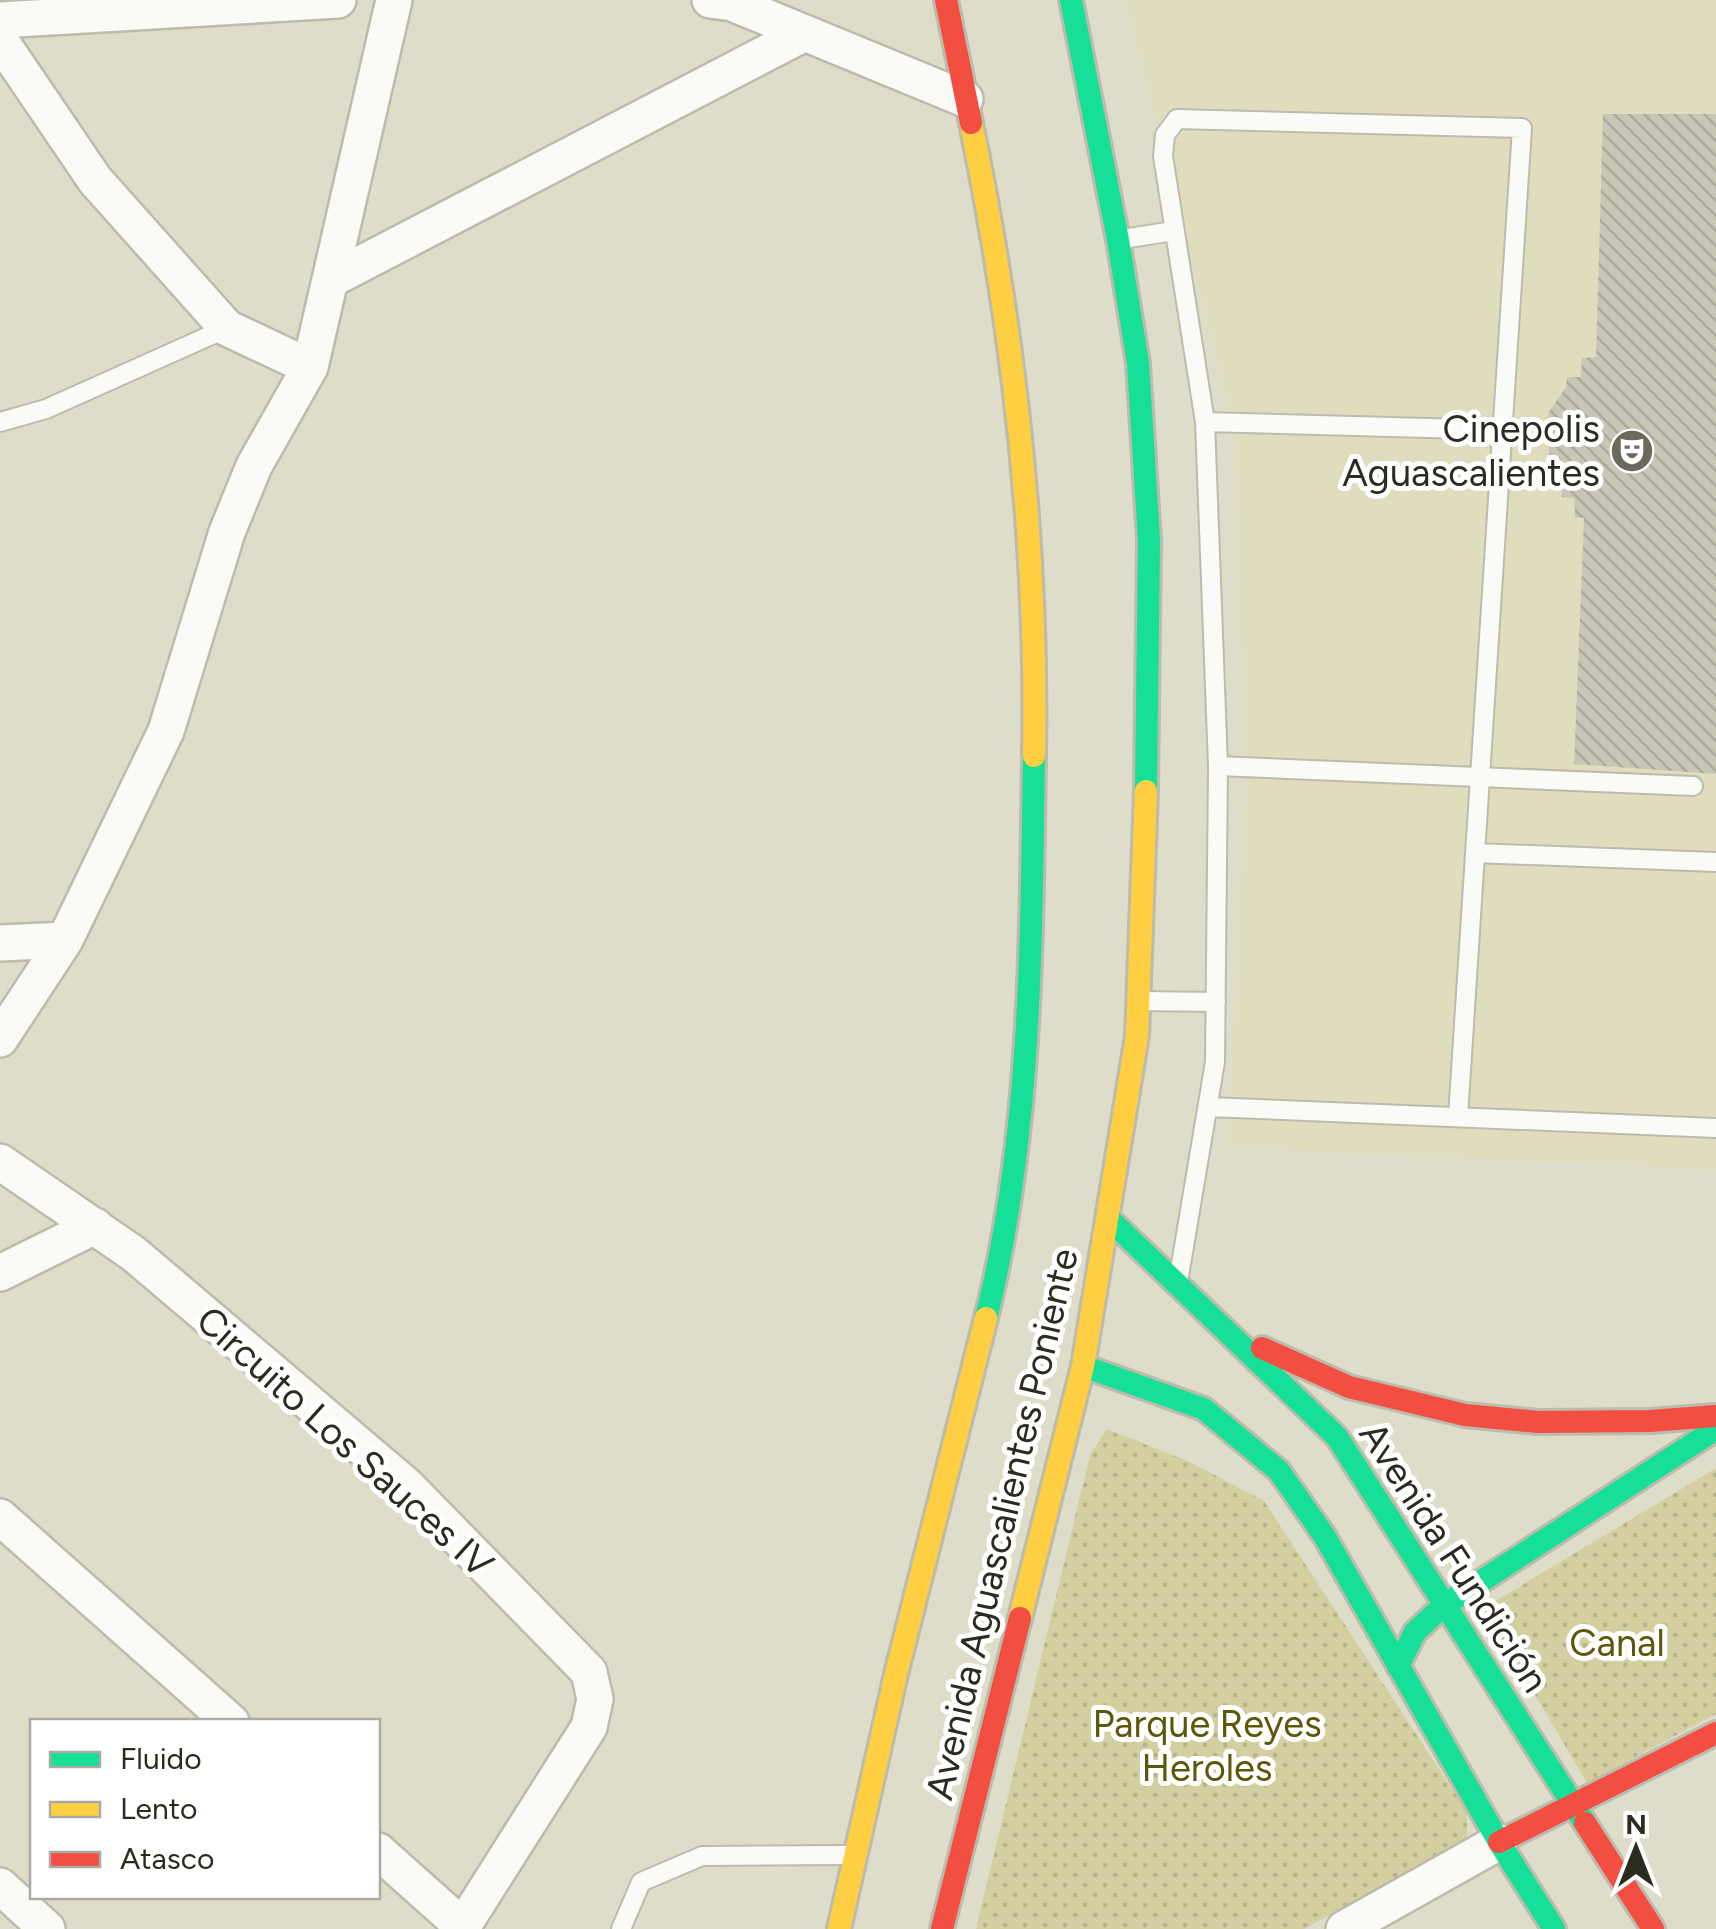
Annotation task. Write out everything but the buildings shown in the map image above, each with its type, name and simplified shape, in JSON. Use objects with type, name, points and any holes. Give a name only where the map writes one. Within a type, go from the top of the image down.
[{"type":"main road","name":"Avenida Aguascalientes Poniente","points":[[838,1929],[992,1294],[1017,1138],[1030,990],[1035,711],[1029,515],[1011,342],[946,0]]},
{"type":"main road","name":"Avenida Aguascalientes Poniente","points":[[942,1929],[1083,1366],[1137,1036],[1149,723],[1149,540],[1138,364],[1071,0]]},
{"type":"main road","name":"Avenida Fundición","points":[[1108,1218],[1337,1436],[1652,1929]]},
{"type":"main road","points":[[1234,1335],[1348,1387],[1464,1415],[1538,1422],[1716,1416]]},
{"type":"main road","points":[[1083,1366],[1204,1409],[1279,1471],[1325,1537],[1554,1929]]},
{"type":"main road","points":[[1398,1666],[1402,1651],[1417,1628],[1443,1606],[1716,1430]]},
{"type":"main road","points":[[1500,1842],[1574,1808],[1716,1732]]},
{"type":"street","points":[[0,20],[338,0]]},
{"type":"street","points":[[0,1039],[65,940],[166,731],[227,532],[254,466],[310,368],[394,0]]},
{"type":"street","points":[[710,0],[732,3],[965,99]]},
{"type":"street","points":[[330,280],[805,33]]},
{"type":"street","points":[[0,40],[94,180],[227,328],[310,368]]},
{"type":"street","points":[[0,942],[65,940]]},
{"type":"street","name":"Circuito Los Sauces IV","points":[[0,1162],[134,1254],[406,1486],[589,1672],[595,1698],[589,1726],[462,1928]]},
{"type":"street","points":[[0,1273],[94,1226]]},
{"type":"street","points":[[0,1517],[228,1719]]},
{"type":"street","points":[[1344,1929],[1500,1842]]},
{"type":"street","points":[[380,1853],[462,1928]]},
{"type":"street","points":[[0,1886],[47,1929]]},
{"type":"lane","points":[[1178,1285],[1215,1062],[1218,766],[1204,422],[1163,156],[1165,135],[1177,119],[1522,128],[1458,1117]]},
{"type":"lane","points":[[1118,240],[1173,231]]},
{"type":"lane","points":[[0,422],[46,409],[227,328]]},
{"type":"lane","points":[[1204,422],[1502,430]]},
{"type":"lane","points":[[1218,766],[1694,786]]},
{"type":"lane","points":[[1474,852],[1716,862]]},
{"type":"lane","points":[[1138,1001],[1216,1002]]},
{"type":"lane","points":[[1209,1107],[1716,1128]]},
{"type":"lane","points":[[621,1929],[642,1882],[702,1856],[855,1855]]},
{"type":"shaded area","points":[[1126,0],[1716,0],[1716,1169],[1228,1147],[1247,782],[1234,424]]},
{"type":"green space","name":"Parque Reyes Heroles","points":[[1107,1429],[1190,1462],[1264,1501],[1467,1812],[1467,1839],[1304,1929],[976,1929],[1090,1455]]},
{"type":"green space","name":"Canal","points":[[1716,1468],[1716,1714],[1587,1783],[1484,1608]]},
{"type":"traffic: fast","points":[[1071,0],[1138,363],[1149,540],[1146,791]]},
{"type":"traffic: fast","points":[[986,1318],[1001,1249],[1021,1109],[1030,968],[1034,756]]},
{"type":"traffic: fast","points":[[1108,1218],[1337,1437],[1585,1823]]},
{"type":"traffic: fast","points":[[1083,1366],[1204,1409],[1279,1471],[1325,1537],[1499,1842],[1554,1929]]},
{"type":"traffic: fast","points":[[1398,1666],[1415,1632],[1443,1606],[1716,1429]]},
{"type":"traffic: slow","points":[[971,123],[1000,280],[1020,438],[1032,597],[1034,756]]},
{"type":"traffic: slow","points":[[1020,1618],[1083,1366],[1137,1036],[1146,791]]},
{"type":"traffic: slow","points":[[839,1929],[896,1674],[986,1318]]},
{"type":"traffic: jam","points":[[946,0],[971,123]]},
{"type":"traffic: jam","points":[[1262,1348],[1349,1387],[1465,1415],[1538,1422],[1716,1416]]},
{"type":"traffic: jam","points":[[942,1929],[1020,1618]]},
{"type":"traffic: jam","points":[[1499,1842],[1716,1733]]},
{"type":"traffic: jam","points":[[1585,1823],[1653,1929]]},
{"type":"place","name":"Cinepolis Aguascalientes","points":[[1632,451]]}]
